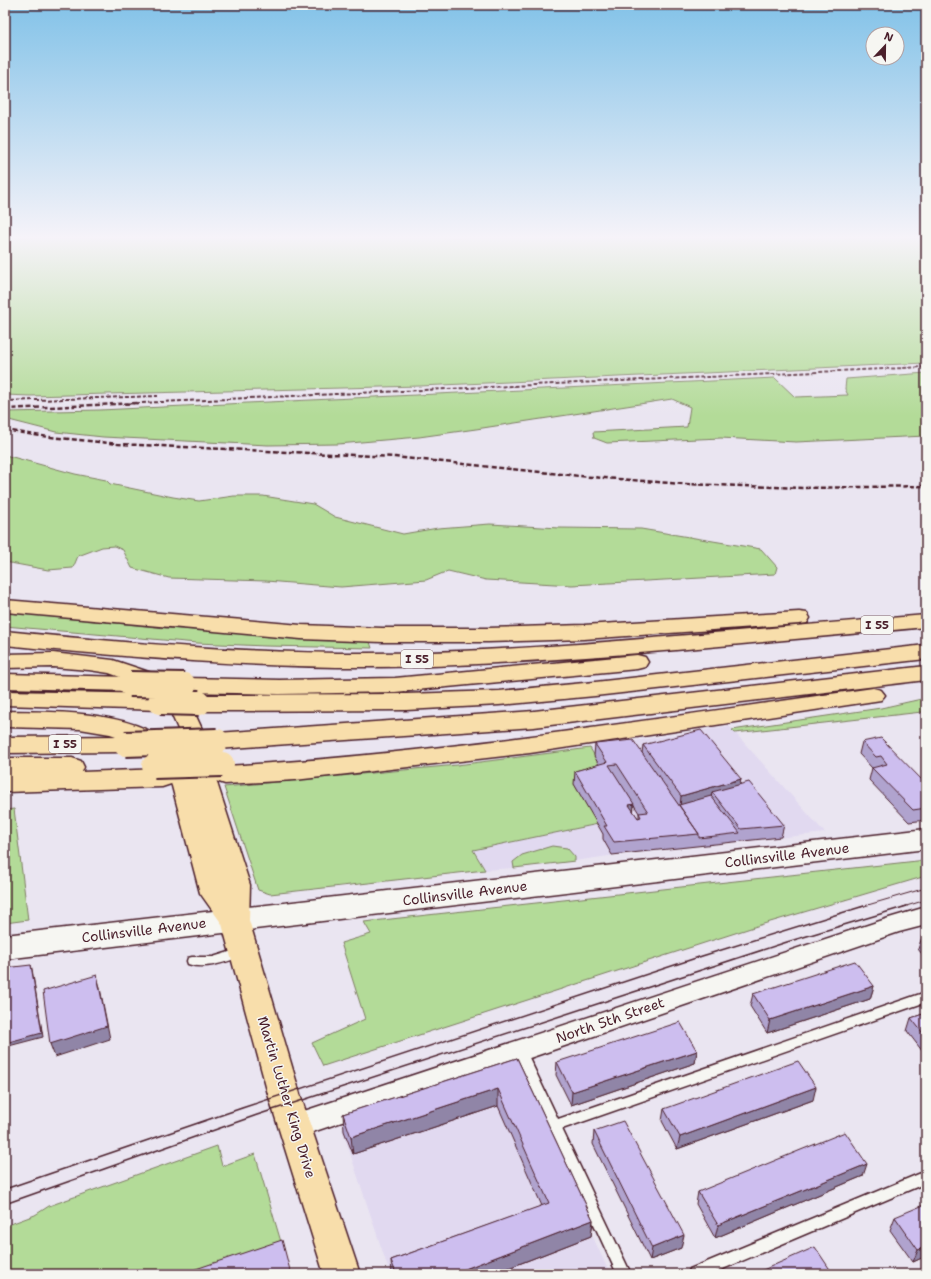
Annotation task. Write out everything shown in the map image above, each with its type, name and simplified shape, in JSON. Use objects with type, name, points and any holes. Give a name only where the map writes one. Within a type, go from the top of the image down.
[{"type":"main road","points":[[5,606],[301,632],[382,635],[488,635],[584,632],[926,611]]},
{"type":"main road","name":"I 55","points":[[5,638],[215,656],[300,660],[369,660],[562,653],[926,621]]},
{"type":"main road","points":[[5,681],[341,687],[446,681],[721,653],[768,645],[829,630]]},
{"type":"main road","points":[[5,698],[160,702],[191,716],[406,702],[499,698],[595,689],[926,652]]},
{"type":"main road","points":[[5,661],[53,660],[113,667],[150,680],[166,690],[191,716],[217,767],[236,885],[235,920]]},
{"type":"main road","name":"I 55","points":[[5,745],[125,744],[217,767],[534,720],[926,673]]},
{"type":"main road","points":[[5,784],[217,767],[295,771],[530,745],[926,687]]},
{"type":"main road","points":[[5,719],[82,721],[117,726],[139,736],[168,754],[180,774],[185,786],[214,893],[235,920]]},
{"type":"main road","points":[[5,767],[158,772]]},
{"type":"main road","name":"Collinsville Avenue","points":[[5,947],[926,839]]},
{"type":"main road","name":"Martin Luther King Drive","points":[[235,920],[284,1094],[342,1274]]},
{"type":"street","name":"North 5th Street","points":[[295,1126],[897,924],[926,916]]},
{"type":"lane","points":[[192,961],[213,961],[244,951]]},
{"type":"lane","points":[[555,1126],[926,997]]},
{"type":"lane","points":[[520,1051],[624,1274]]},
{"type":"lane","points":[[695,1274],[926,1177]]},
{"type":"shaded area","points":[[729,726],[825,833],[615,855],[575,861],[575,857],[514,862],[514,868],[485,870],[473,850],[598,824],[574,784],[594,756],[590,748]]},
{"type":"shaded area","points":[[516,1071],[610,1274],[390,1274],[342,1129]]},
{"type":"green space","points":[[5,297],[926,297],[926,363],[420,386],[30,396],[5,395]]},
{"type":"green space","points":[[926,373],[926,436],[796,442],[721,438],[607,443],[594,438],[593,432],[687,427],[690,407],[672,399],[419,437],[338,444],[268,445],[103,437],[56,432],[5,419],[5,414],[7,412],[100,410],[775,378],[795,397],[848,395],[845,389],[846,379]]},
{"type":"green space","points":[[5,455],[75,474],[106,480],[110,484],[173,497],[199,501],[234,496],[263,496],[313,504],[335,517],[403,534],[438,528],[490,524],[559,528],[641,529],[761,549],[777,567],[775,574],[572,585],[486,580],[448,571],[426,580],[341,587],[266,581],[169,578],[132,568],[123,550],[114,546],[102,547],[78,556],[73,568],[48,570],[5,562]]},
{"type":"green space","points":[[5,612],[165,628],[370,642],[372,648],[197,643],[5,626]]},
{"type":"green space","points":[[926,698],[926,716],[922,712],[735,733],[732,730],[881,708]]},
{"type":"green space","points":[[590,748],[606,775],[574,784],[598,824],[473,850],[485,870],[270,894],[258,890],[224,787],[457,765]]},
{"type":"green space","points":[[14,809],[28,920],[5,923],[5,810]]},
{"type":"green space","points":[[552,846],[567,848],[575,857],[575,861],[514,868],[513,862],[522,855]]},
{"type":"green space","points":[[926,860],[926,876],[760,925],[323,1066],[312,1043],[365,1019],[341,943],[371,934],[364,922]]},
{"type":"green space","points":[[217,1146],[222,1166],[255,1154],[284,1252],[220,1274],[5,1274],[5,1226],[35,1215],[49,1206]]},
{"type":"building","points":[[701,730],[741,779],[681,796],[643,745]]},
{"type":"building","points":[[881,738],[926,784],[926,808],[913,810],[872,768],[887,764],[881,756],[876,757],[862,742]]},
{"type":"building","points":[[633,740],[699,834],[614,842],[604,826],[607,826],[575,771],[607,762],[595,744]],"holes":[[[617,764],[648,812],[639,813],[641,817],[638,818],[629,805],[634,804],[609,765]]]},
{"type":"building","points":[[749,782],[784,825],[741,829],[712,792]]},
{"type":"building","points":[[711,796],[740,833],[699,838],[699,834],[679,805]]},
{"type":"building","points":[[926,935],[926,941],[922,937]]},
{"type":"building","points":[[855,961],[874,986],[770,1020],[753,994]]},
{"type":"building","points":[[31,965],[42,1033],[5,1043],[5,968]]},
{"type":"building","points":[[97,975],[107,1026],[50,1044],[43,991]]},
{"type":"building","points":[[926,1013],[926,1037],[911,1018]]},
{"type":"building","points":[[680,1022],[697,1051],[572,1092],[557,1062]]},
{"type":"building","points":[[517,1058],[593,1220],[452,1274],[396,1274],[391,1260],[549,1203],[498,1089],[351,1137],[343,1114]]},
{"type":"building","points":[[798,1061],[816,1087],[680,1137],[664,1109]]},
{"type":"building","points":[[623,1121],[684,1235],[652,1248],[594,1131]]},
{"type":"building","points":[[845,1132],[867,1164],[718,1225],[698,1192]]},
{"type":"building","points":[[926,1204],[926,1246],[918,1250],[895,1217]]},
{"type":"building","points":[[282,1240],[291,1274],[181,1274]]},
{"type":"building","points":[[815,1247],[833,1274],[754,1274]]},
{"type":"tram line","points":[[861,907],[926,888]]},
{"type":"tram line","points":[[903,907],[926,900]]},
{"type":"tram line","points":[[5,1189],[242,1108],[702,956],[864,906]]},
{"type":"tram line","points":[[5,1204],[257,1115],[787,942],[907,906]]},
{"type":"railway","points":[[134,403],[926,367]]},
{"type":"railway","points":[[5,401],[158,396]]},
{"type":"railway","points":[[5,409],[134,403]]},
{"type":"railway","points":[[118,404],[134,403]]},
{"type":"railway","points":[[134,403],[140,403]]},
{"type":"railway","points":[[5,430],[41,436],[118,444],[395,457],[579,476],[683,484],[802,488],[926,486]]}]
